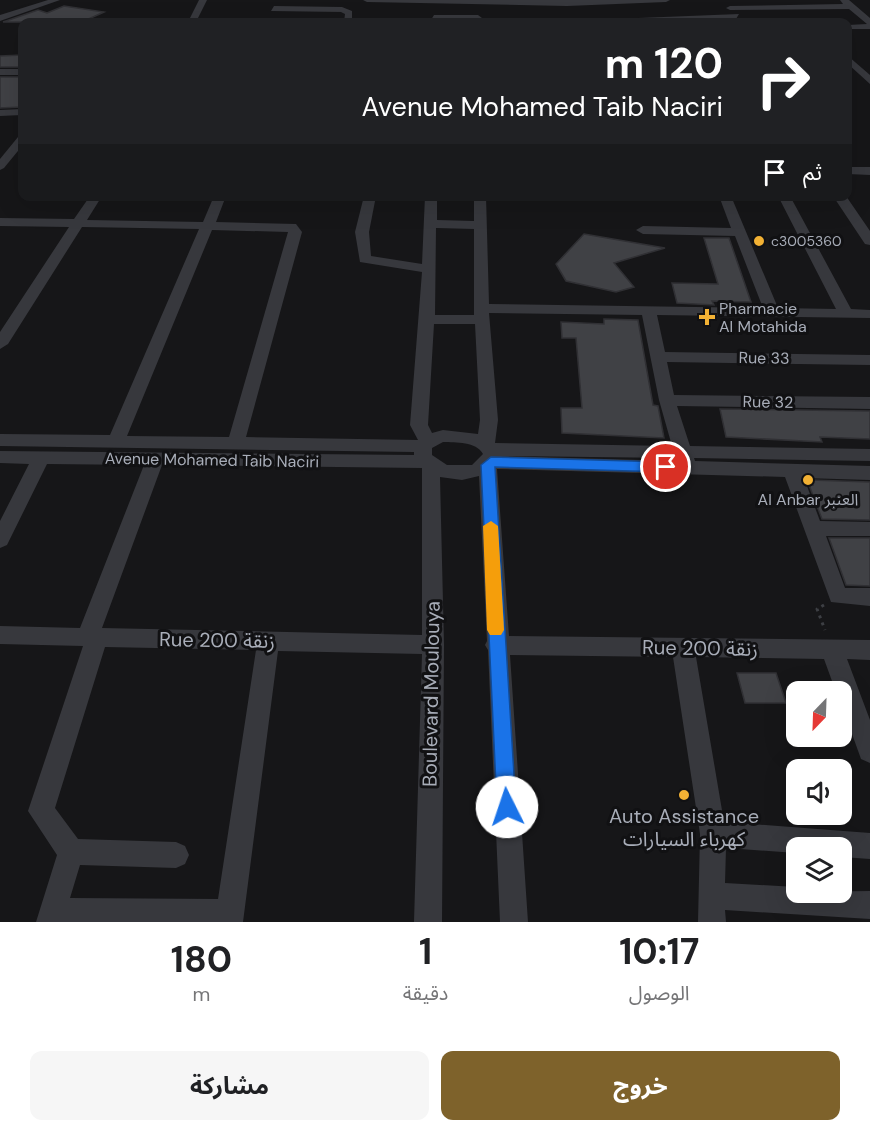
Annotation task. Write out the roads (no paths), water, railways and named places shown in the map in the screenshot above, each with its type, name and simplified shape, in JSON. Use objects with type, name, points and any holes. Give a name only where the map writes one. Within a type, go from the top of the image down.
[{"type":"street","points":[[0,16],[46,0]]},
{"type":"street","points":[[0,16],[56,0]]},
{"type":"street","points":[[194,18],[203,0]]},
{"type":"street","points":[[367,0],[567,4],[666,0]]},
{"type":"street","points":[[723,0],[736,16]]},
{"type":"street","points":[[785,0],[801,15]]},
{"type":"street","points":[[434,1],[434,18]]},
{"type":"street","points":[[478,2],[478,18]]},
{"type":"street","points":[[717,18],[850,3],[870,22]]},
{"type":"street","points":[[567,4],[572,18]]},
{"type":"street","points":[[274,8],[342,10],[349,14],[348,18]]},
{"type":"street","points":[[852,27],[870,26]]},
{"type":"street","points":[[852,63],[869,80]]},
{"type":"street","points":[[0,72],[18,72]]},
{"type":"street","points":[[852,79],[869,80]]},
{"type":"street","points":[[0,113],[18,112]]},
{"type":"street","points":[[2,162],[18,144]]},
{"type":"street","points":[[852,171],[870,171]]},
{"type":"street","points":[[0,344],[93,201]]},
{"type":"street","points":[[116,442],[218,201]]},
{"type":"street","points":[[369,201],[362,232],[365,259],[429,269]]},
{"type":"street","name":"Boulevard Moulouya","points":[[428,922],[433,645],[427,454],[419,425],[427,319],[431,201]]},
{"type":"street","points":[[480,201],[482,314],[489,420],[496,645],[514,922]]},
{"type":"street","points":[[727,201],[772,312]]},
{"type":"street","points":[[787,201],[848,315]]},
{"type":"street","points":[[843,201],[870,241]]},
{"type":"street","points":[[850,210],[870,210]]},
{"type":"street","points":[[0,222],[283,225],[295,232],[236,443]]},
{"type":"street","points":[[430,224],[480,225]]},
{"type":"street","points":[[643,230],[739,232]]},
{"type":"street","points":[[427,319],[482,314],[648,310],[870,314]]},
{"type":"street","points":[[648,310],[667,400],[685,460]]},
{"type":"street","name":"Rue 33","points":[[658,357],[870,360]]},
{"type":"street","name":"Rue 32","points":[[667,400],[870,403]]},
{"type":"street","points":[[443,436],[459,436],[476,438],[489,455],[475,472],[457,473],[427,454],[443,436]]},
{"type":"street","name":"Avenue Mohamed Taib Naciri","points":[[0,440],[236,443],[427,454]]},
{"type":"street","name":"Avenue Mohamed Taib Naciri","points":[[0,457],[155,460],[427,454]]},
{"type":"street","points":[[489,455],[685,460],[870,455]]},
{"type":"street","points":[[0,540],[41,458]]},
{"type":"street","points":[[71,852],[41,811],[92,638],[155,460]]},
{"type":"street","points":[[685,460],[792,470],[870,473]]},
{"type":"street","points":[[792,470],[816,528],[838,596],[870,597]]},
{"type":"street","points":[[816,528],[870,529]]},
{"type":"street","name":"Rue 200 زنقة","points":[[0,635],[433,645]]},
{"type":"street","points":[[71,852],[50,917],[229,918],[268,641]]},
{"type":"street","name":"Rue 200 زنقة","points":[[496,645],[870,650]]},
{"type":"street","points":[[683,648],[714,834],[712,909],[870,905]]},
{"type":"street","points":[[832,650],[870,752]]},
{"type":"street","points":[[714,834],[870,846]]},
{"type":"street","points":[[71,852],[176,855]]},
{"type":"place","name":"c3005360","points":[[759,241]]},
{"type":"place","name":"Pharmacie Al Motahida","points":[[707,317]]},
{"type":"place","name":"Al Anbar العنبر","points":[[808,480]]},
{"type":"place","name":"Auto Assistance كهرباء السيارات","points":[[684,795]]}]
